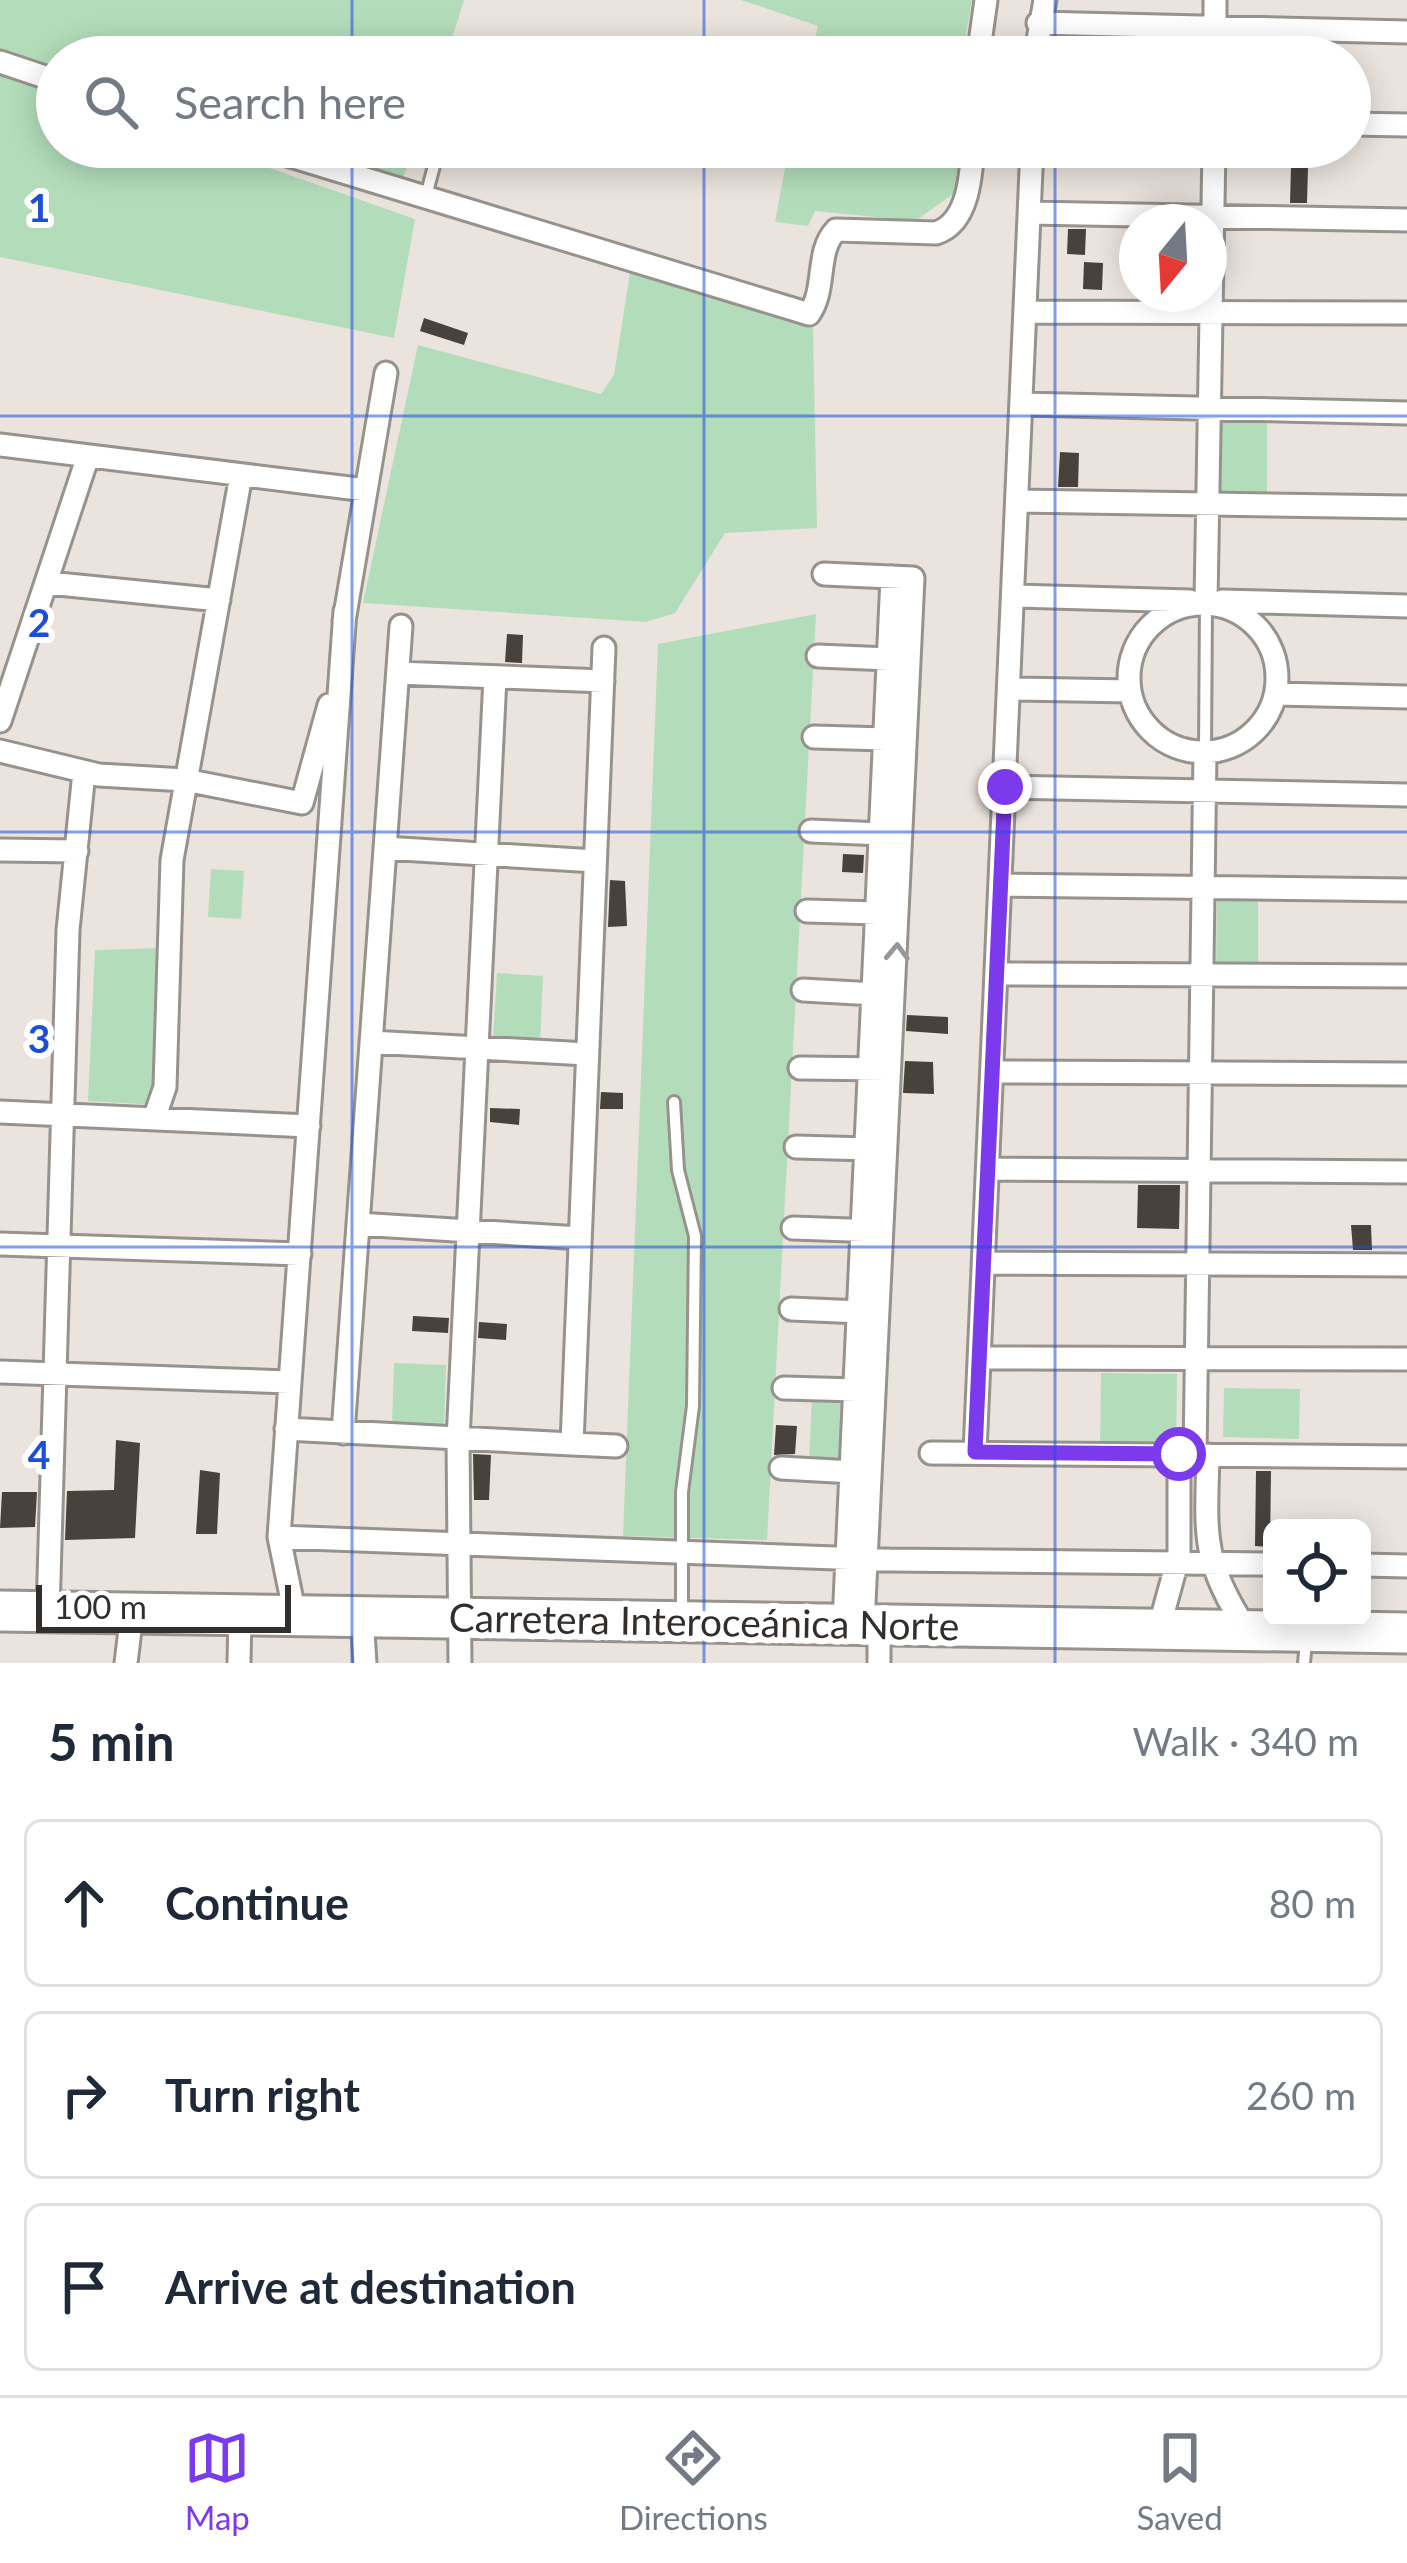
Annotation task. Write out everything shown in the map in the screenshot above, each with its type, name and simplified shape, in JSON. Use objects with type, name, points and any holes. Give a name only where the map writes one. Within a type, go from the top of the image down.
[{"type":"highway","name":"Carretera Interoceánica Norte","points":[[0,1612],[682,1621],[866,1633],[1246,1629],[1305,1648],[1407,1633]]},
{"type":"street","points":[[981,36],[986,0]]},
{"type":"street","points":[[1215,0],[1215,36]]},
{"type":"street","points":[[1042,11],[1215,26],[1407,32]]},
{"type":"street","points":[[0,62],[36,74]]},
{"type":"street","points":[[1371,124],[1407,125]]},
{"type":"street","points":[[330,168],[809,314],[816,304],[826,244],[836,230],[936,233],[950,228],[966,191],[970,168]]},
{"type":"street","points":[[975,1452],[1031,168]]},
{"type":"street","points":[[1214,168],[1215,204]]},
{"type":"street","points":[[1029,214],[1119,215]]},
{"type":"street","points":[[1227,217],[1407,220]]},
{"type":"street","points":[[1025,312],[1407,313]]},
{"type":"street","points":[[1206,601],[1212,313]]},
{"type":"street","points":[[0,751],[84,772],[185,780],[302,803],[327,717],[386,373]]},
{"type":"street","points":[[1021,404],[1407,412]]},
{"type":"street","points":[[0,445],[366,490]]},
{"type":"street","points":[[0,721],[88,456]]},
{"type":"street","points":[[154,1118],[165,1087],[172,860],[241,475]]},
{"type":"street","points":[[1017,501],[1407,507]]},
{"type":"street","points":[[824,574],[903,578]]},
{"type":"street","points":[[866,1633],[853,1472],[861,1312],[875,1231],[869,1149],[882,1069],[875,994],[889,659],[903,578]]},
{"type":"street","points":[[858,1559],[903,578]]},
{"type":"street","points":[[48,583],[219,599]]},
{"type":"street","points":[[1013,596],[1407,606]]},
{"type":"street","points":[[1206,601],[1253,623],[1268,641],[1276,664],[1276,694],[1258,729],[1240,743],[1205,752],[1171,745],[1152,732],[1130,691],[1131,661],[1141,638],[1158,619],[1206,601]]},
{"type":"street","points":[[295,1616],[280,1537],[345,611]]},
{"type":"street","points":[[343,1432],[401,626]]},
{"type":"street","points":[[572,1444],[604,648]]},
{"type":"street","points":[[818,656],[889,659]]},
{"type":"street","points":[[398,673],[602,681]]},
{"type":"street","points":[[460,1663],[458,1438],[495,677]]},
{"type":"street","points":[[1010,689],[1130,691]]},
{"type":"street","points":[[1276,694],[1407,697]]},
{"type":"street","points":[[814,736],[886,739]]},
{"type":"street","points":[[1159,1628],[1178,1562],[1194,1455],[1205,752]]},
{"type":"street","points":[[47,1612],[62,1246],[68,930],[84,772]]},
{"type":"street","points":[[1005,787],[1407,795]]},
{"type":"street","points":[[811,831],[882,833]]},
{"type":"street","points":[[385,848],[595,861]]},
{"type":"street","points":[[0,850],[77,851]]},
{"type":"street","points":[[1001,885],[1407,890]]},
{"type":"street","points":[[807,911],[878,913]]},
{"type":"street","points":[[998,974],[1407,976]]},
{"type":"street","points":[[802,990],[875,994]]},
{"type":"street","points":[[371,1042],[587,1054]]},
{"type":"street","points":[[800,1068],[882,1069]]},
{"type":"street","points":[[993,1072],[1407,1074]]},
{"type":"street","points":[[0,1112],[309,1126]]},
{"type":"street","points":[[796,1147],[869,1149]]},
{"type":"street","points":[[988,1169],[1407,1172]]},
{"type":"street","points":[[358,1224],[580,1238]]},
{"type":"street","points":[[793,1228],[875,1231]]},
{"type":"street","points":[[0,1244],[300,1254]]},
{"type":"street","points":[[984,1263],[1407,1265]]},
{"type":"street","points":[[791,1309],[861,1312]]},
{"type":"street","points":[[979,1358],[1407,1358]]},
{"type":"street","points":[[0,1372],[289,1382]]},
{"type":"street","points":[[784,1388],[857,1390]]},
{"type":"street","points":[[286,1429],[616,1446]]},
{"type":"street","points":[[931,1453],[1407,1457]]},
{"type":"street","points":[[1194,1455],[1210,1563],[1246,1629]]},
{"type":"street","points":[[781,1468],[853,1472]]},
{"type":"street","points":[[280,1537],[458,1540],[858,1559],[1263,1564]]},
{"type":"street","points":[[1371,1565],[1407,1566]]},
{"type":"street","points":[[126,1663],[132,1613]]},
{"type":"street","points":[[239,1663],[240,1615]]},
{"type":"street","points":[[362,1616],[364,1663]]},
{"type":"lane","points":[[425,197],[434,168]]},
{"type":"lane","points":[[1205,752],[1206,601]]},
{"type":"lane","points":[[674,1102],[678,1170],[695,1236],[693,1406],[682,1492],[682,1621]]},
{"type":"green space","points":[[0,0],[464,0],[453,36],[36,36],[36,64],[0,53]]},
{"type":"green space","points":[[741,0],[972,0],[966,36],[816,36],[818,26]]},
{"type":"green space","points":[[0,74],[36,86],[36,168],[270,168],[415,219],[394,338],[0,257]]},
{"type":"green space","points":[[361,168],[407,168],[402,181]]},
{"type":"green space","points":[[785,168],[959,168],[956,192],[915,221],[815,211],[808,226],[775,222]]},
{"type":"green space","points":[[630,273],[813,327],[817,528],[725,533],[675,613],[646,622],[363,603],[418,345],[601,394],[614,375]]},
{"type":"green space","points":[[1221,415],[1267,416],[1267,495],[1221,495]]},
{"type":"green space","points":[[816,614],[767,1540],[623,1536],[658,644]]},
{"type":"green space","points":[[211,869],[244,871],[241,919],[208,917]]},
{"type":"green space","points":[[1217,897],[1258,897],[1258,971],[1216,971]]},
{"type":"green space","points":[[165,948],[158,1105],[88,1101],[95,950]]},
{"type":"green space","points":[[497,973],[543,976],[540,1043],[493,1041]]},
{"type":"green space","points":[[394,1363],[446,1365],[444,1428],[392,1426]]},
{"type":"green space","points":[[1101,1373],[1177,1374],[1176,1449],[1100,1448]]},
{"type":"green space","points":[[1224,1388],[1300,1389],[1299,1439],[1223,1437]]},
{"type":"green space","points":[[812,1398],[847,1399],[845,1462],[809,1461]]},
{"type":"building","points":[[1291,168],[1308,168],[1307,203],[1290,203]]},
{"type":"building","points":[[1068,229],[1086,229],[1085,255],[1067,254]]},
{"type":"building","points":[[1084,262],[1103,263],[1102,290],[1083,289]]},
{"type":"building","points":[[424,318],[468,333],[464,345],[420,331]]},
{"type":"building","points":[[1060,452],[1079,453],[1078,487],[1058,487]]},
{"type":"building","points":[[507,634],[523,635],[522,663],[505,662]]},
{"type":"building","points":[[843,854],[864,855],[863,873],[842,872]]},
{"type":"building","points":[[610,880],[625,881],[627,926],[608,927]]},
{"type":"building","points":[[907,1015],[948,1017],[948,1034],[906,1031]]},
{"type":"building","points":[[905,1061],[933,1062],[934,1094],[903,1093]]},
{"type":"building","points":[[601,1092],[623,1093],[623,1109],[600,1109]]},
{"type":"building","points":[[490,1108],[520,1109],[519,1125],[490,1122]]},
{"type":"building","points":[[1138,1185],[1180,1185],[1179,1229],[1137,1228]]},
{"type":"building","points":[[1351,1225],[1371,1225],[1372,1250],[1353,1250]]},
{"type":"building","points":[[413,1316],[449,1318],[448,1333],[412,1331]]},
{"type":"building","points":[[479,1322],[507,1324],[506,1340],[478,1338]]},
{"type":"building","points":[[776,1425],[797,1426],[795,1454],[774,1455]]},
{"type":"building","points":[[116,1440],[140,1443],[135,1538],[65,1540],[67,1491],[114,1490]]},
{"type":"building","points":[[473,1454],[491,1455],[489,1500],[474,1500]]},
{"type":"building","points":[[200,1470],[220,1473],[217,1534],[196,1534]]},
{"type":"building","points":[[1256,1471],[1271,1471],[1270,1519],[1263,1519],[1263,1547],[1255,1546]]},
{"type":"building","points":[[2,1492],[37,1492],[35,1527],[0,1528]]},
{"type":"route","points":[[1005,787],[975,1452],[1179,1454]]}]
